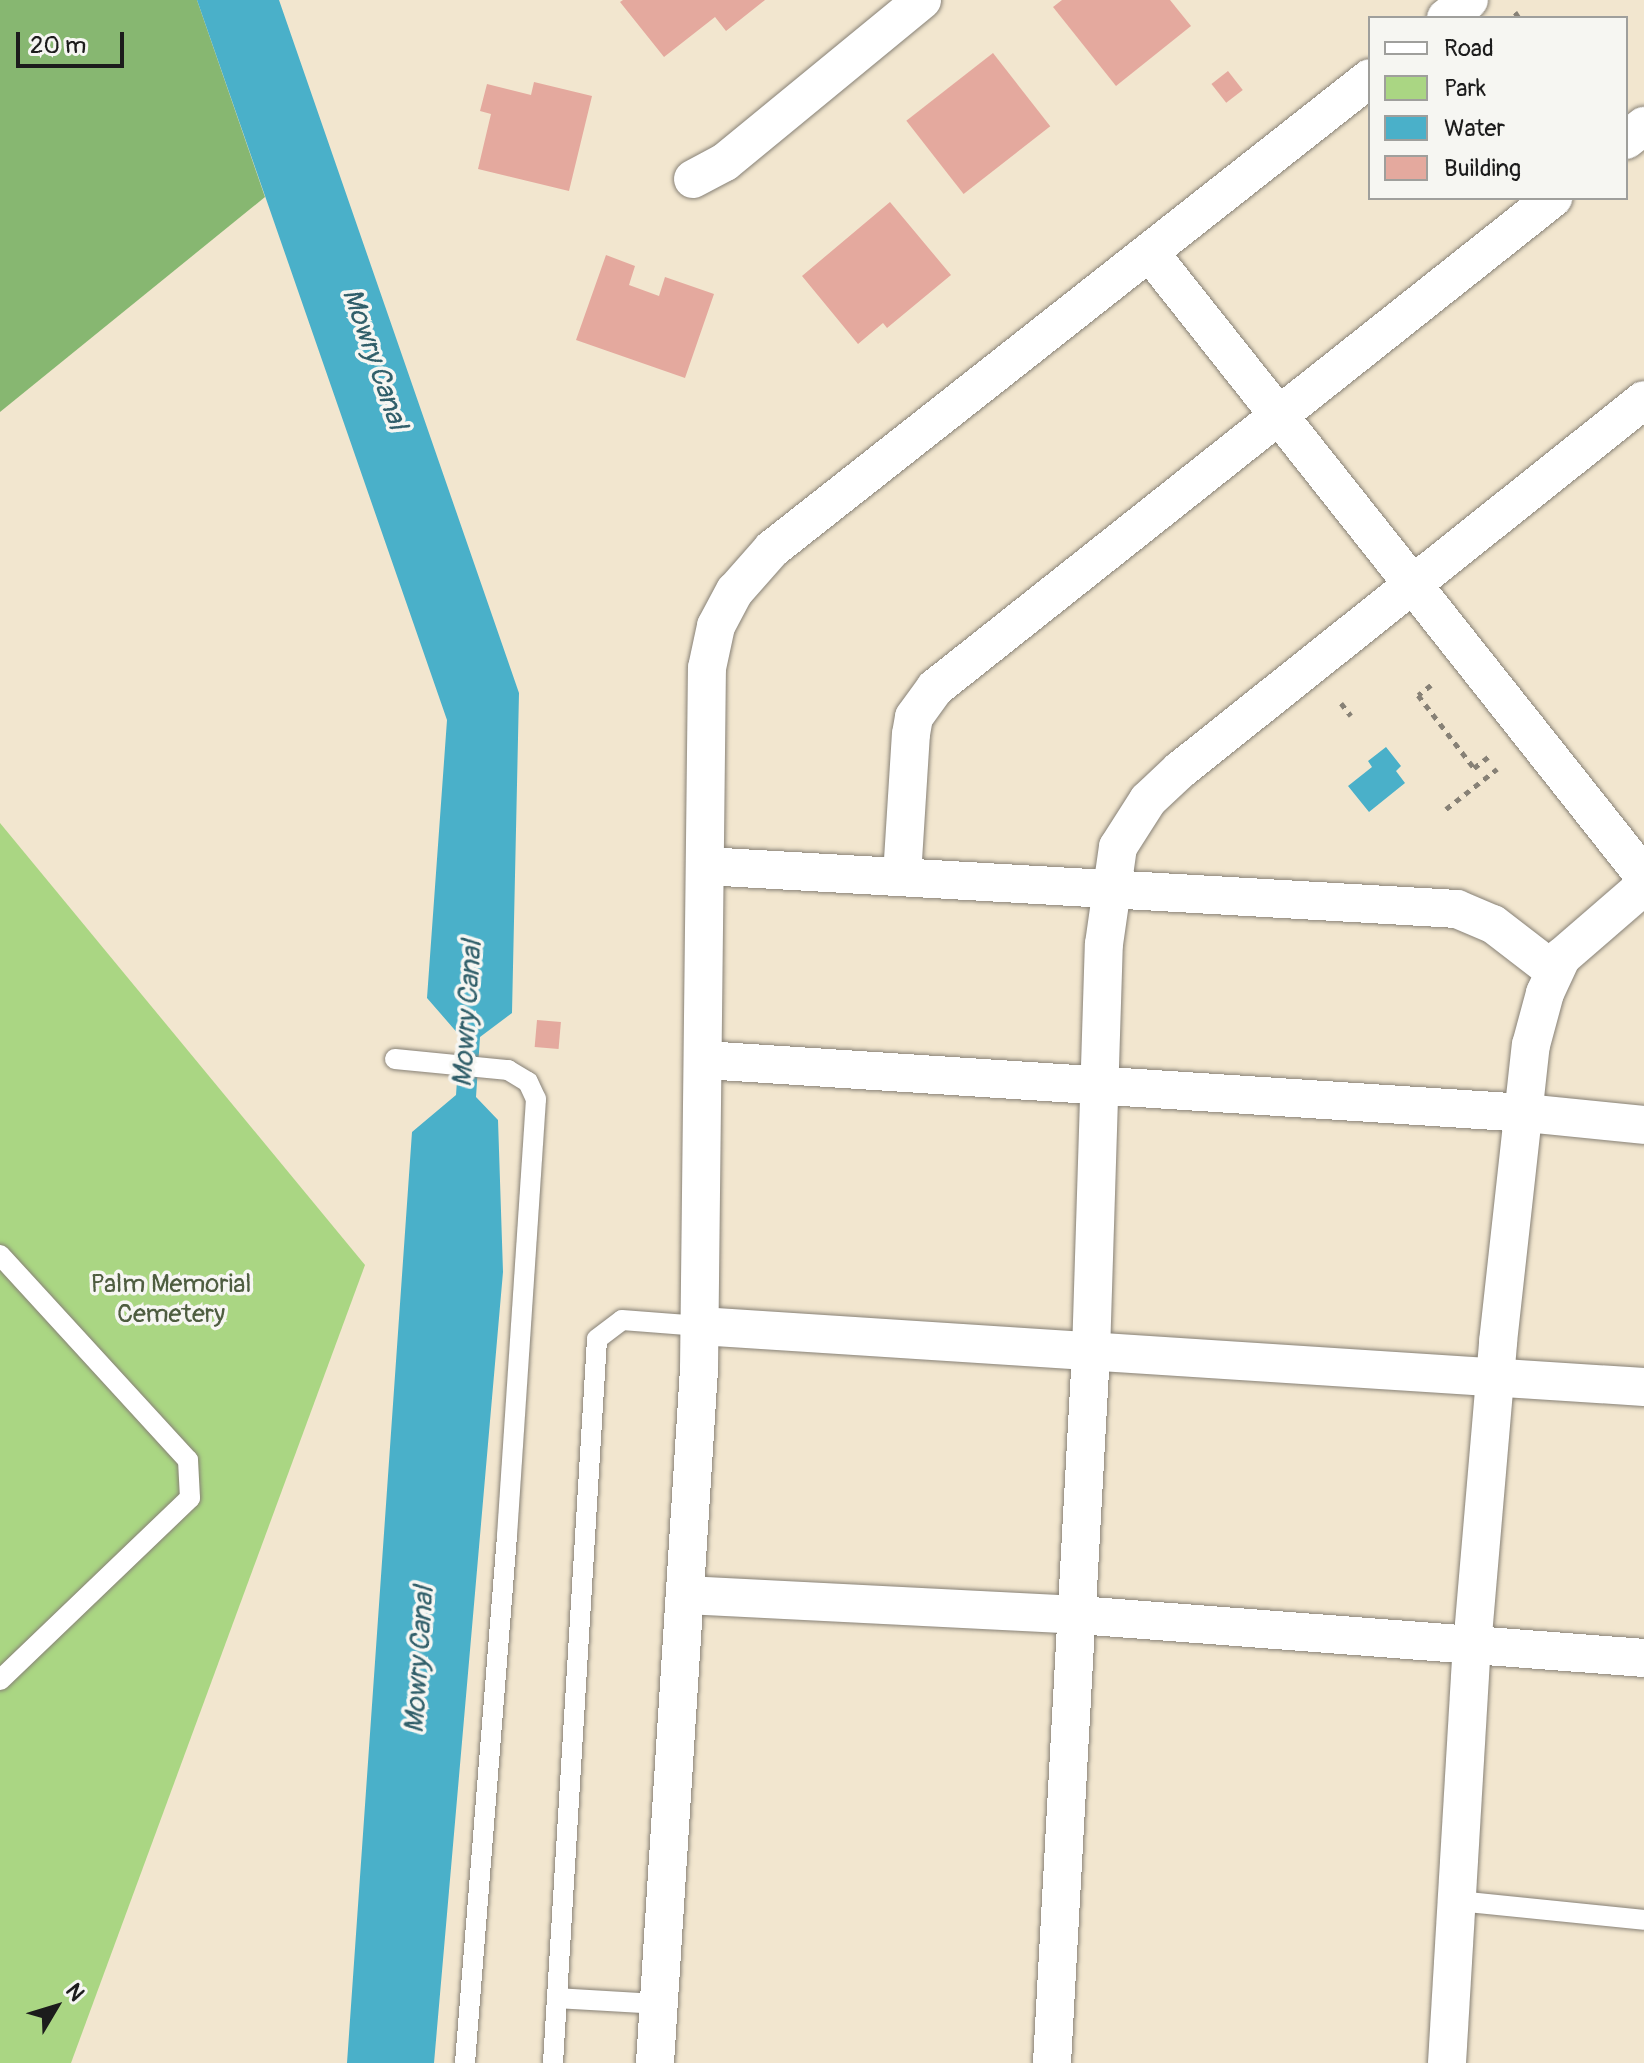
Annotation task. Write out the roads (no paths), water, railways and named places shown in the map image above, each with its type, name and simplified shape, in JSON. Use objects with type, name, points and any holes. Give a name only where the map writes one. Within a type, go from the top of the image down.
[{"type":"street","points":[[693,179],[725,162],[922,0]]},
{"type":"street","points":[[1449,16],[1469,0]]},
{"type":"street","points":[[655,2063],[700,1326],[707,668],[716,626],[735,591],[772,549],[1368,80]]},
{"type":"street","points":[[1628,138],[1644,126]]},
{"type":"street","points":[[902,876],[911,734],[923,702],[946,678],[1550,200]]},
{"type":"street","points":[[1150,253],[1644,876]]},
{"type":"street","points":[[1052,2063],[1091,1353],[1104,944],[1118,847],[1148,800],[1180,770],[1644,400]]},
{"type":"street","points":[[705,866],[1457,909],[1493,924],[1554,971]]},
{"type":"street","points":[[1447,2063],[1472,1647],[1495,1378],[1531,1045],[1554,971],[1571,946],[1644,886]]},
{"type":"street","points":[[704,1060],[1526,1113],[1644,1125]]},
{"type":"street","points":[[700,1326],[1644,1387]]},
{"type":"street","points":[[685,1595],[1078,1615],[1644,1658]]},
{"type":"lane","points":[[395,1059],[508,1070],[528,1082],[536,1099],[465,2063]]},
{"type":"lane","points":[[0,1255],[188,1460],[190,1498],[0,1680]]},
{"type":"lane","points":[[553,2063],[597,1339],[622,1320],[700,1326]]},
{"type":"lane","points":[[1458,1901],[1644,1920]]},
{"type":"lane","points":[[557,1998],[659,2004]]},
{"type":"water","name":"Mowry Canal","points":[[197,0],[279,0],[519,693],[512,1013],[480,1037],[476,1097],[498,1120],[503,1272],[434,2063],[347,2063],[412,1132],[456,1095],[460,1036],[427,998],[447,720]]},
{"type":"water","points":[[1386,747],[1401,766],[1396,771],[1405,783],[1369,812],[1348,786],[1372,767],[1368,761]]},
{"type":"park label","name":"Palm Memorial Cemetery","points":[[171,1300]]}]
